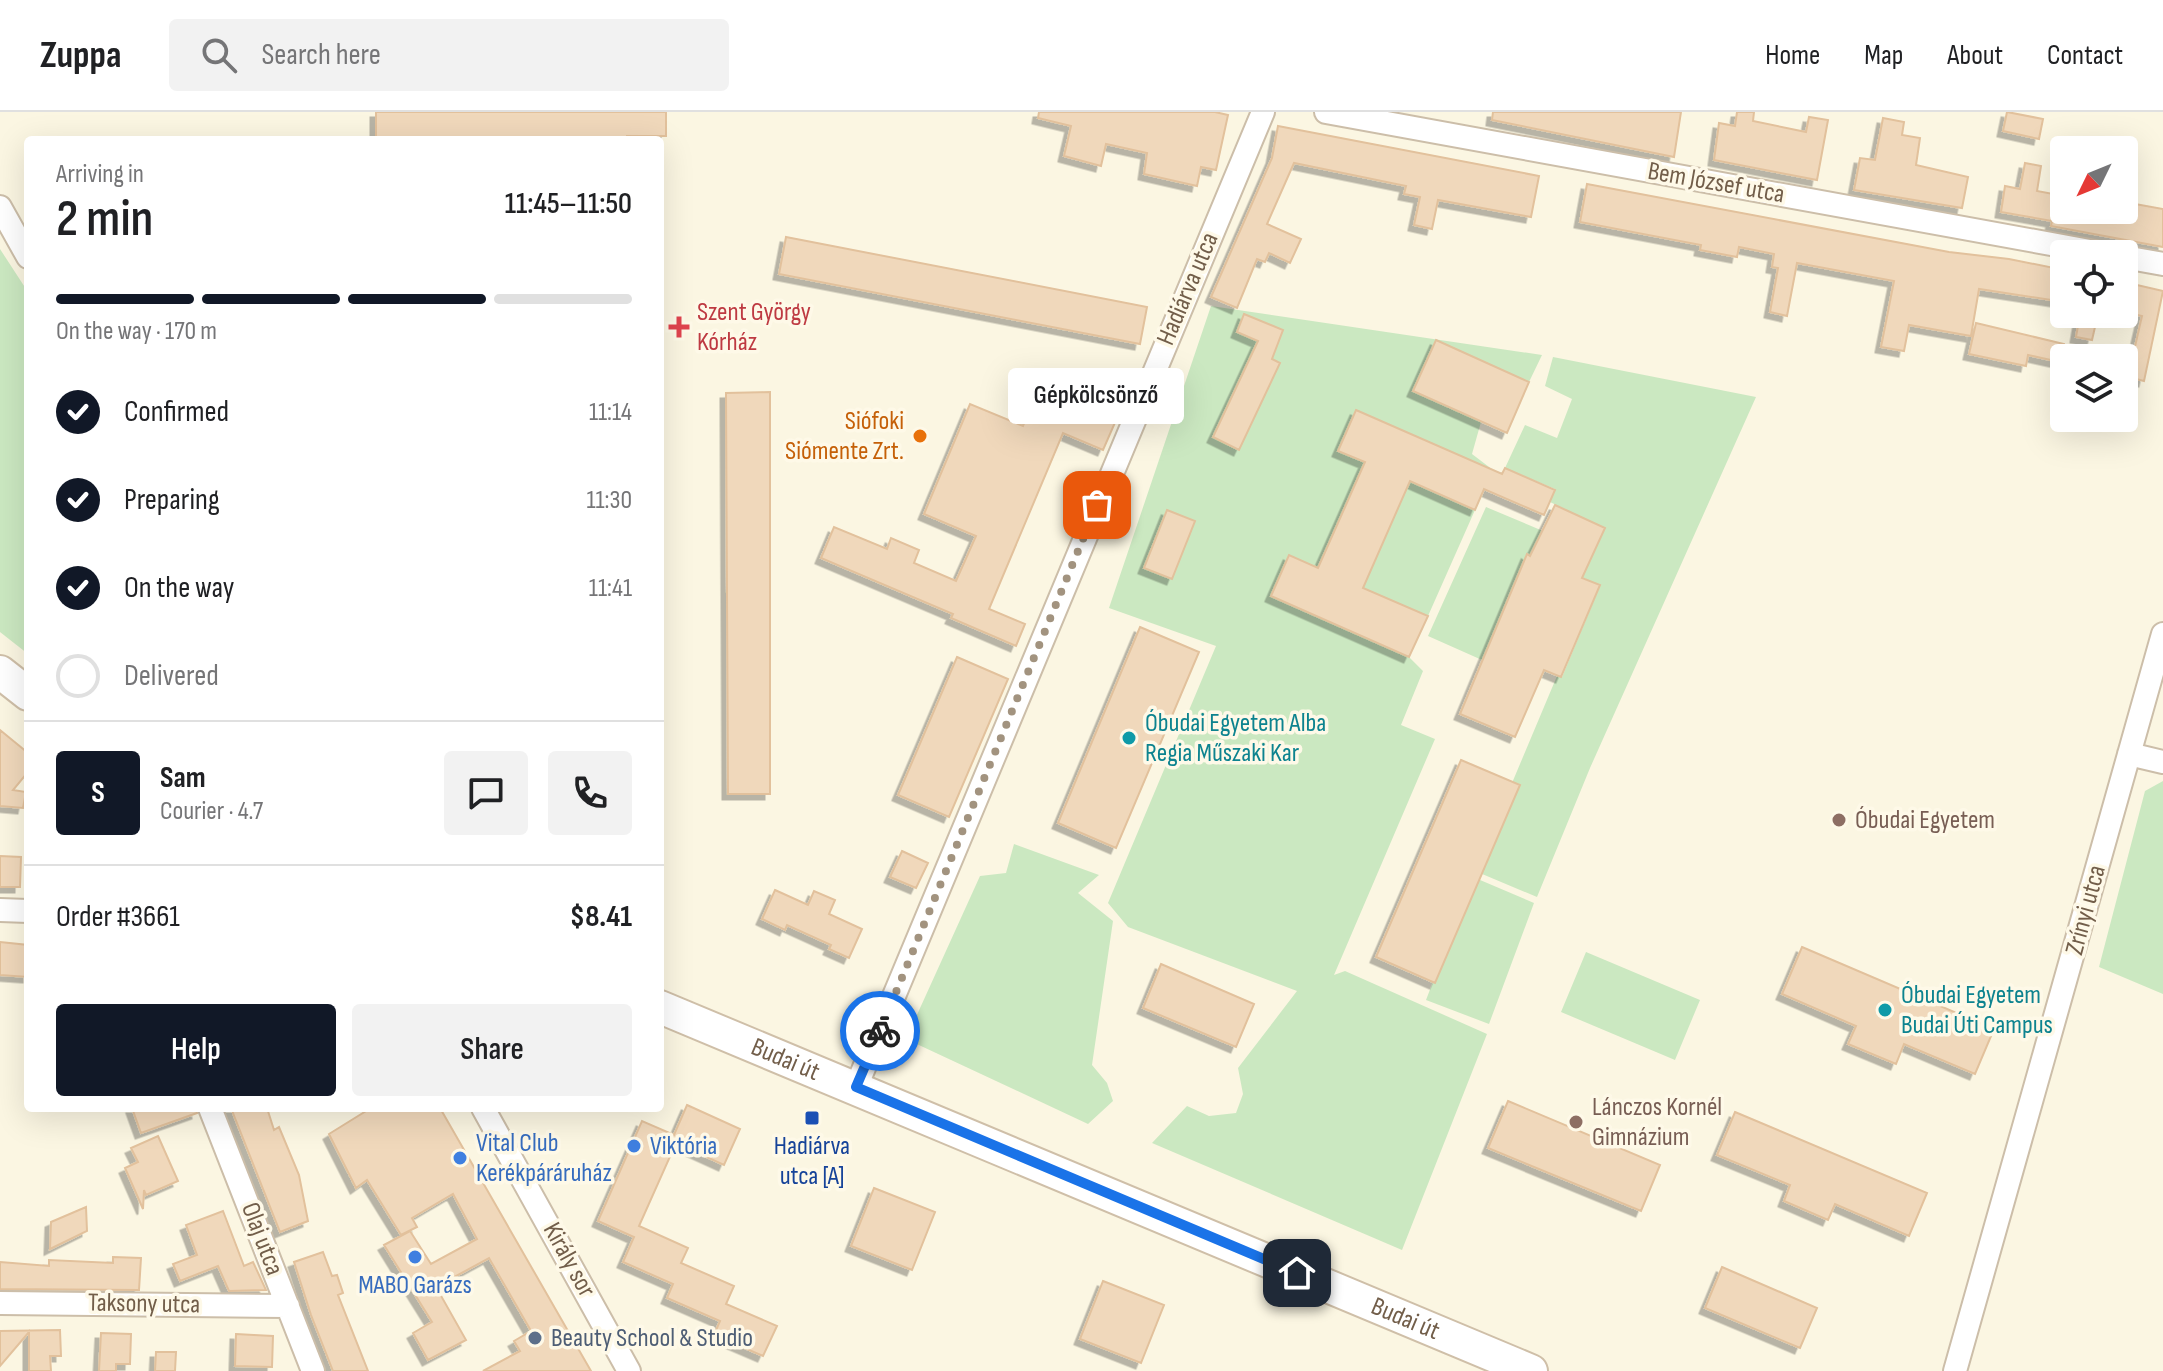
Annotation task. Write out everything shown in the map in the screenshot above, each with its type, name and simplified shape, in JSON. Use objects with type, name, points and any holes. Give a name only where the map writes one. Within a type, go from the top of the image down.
[{"type":"main road","points":[[0,672],[24,691]]},
{"type":"main road","name":"Budai út","points":[[664,1009],[1531,1371]]},
{"type":"street","name":"Hadiárva utca","points":[[856,1087],[1263,112]]},
{"type":"street","name":"Bem József utca","points":[[1326,112],[2050,244]]},
{"type":"street","points":[[0,207],[24,250]]},
{"type":"street","points":[[2138,260],[2163,264]]},
{"type":"street","name":"Zrínyi utca","points":[[1955,1371],[2163,634]]},
{"type":"street","points":[[2129,754],[2163,762]]},
{"type":"street","points":[[0,910],[24,911]]},
{"type":"street","name":"Olaj utca","points":[[212,1112],[313,1371]]},
{"type":"street","name":"Király sor","points":[[485,1112],[629,1371]]},
{"type":"street","name":"Taksony utca","points":[[0,1303],[288,1306]]},
{"type":"green space","points":[[0,249],[24,286],[24,651],[0,632]]},
{"type":"green space","points":[[1211,306],[1542,355],[1529,382],[1436,340],[1481,422],[1472,454],[1493,470],[1338,450],[1365,462],[1318,568],[1289,555],[1271,596],[1409,657],[1423,671],[1401,725],[1435,739],[1334,975],[1345,971],[1487,1034],[1402,1250],[1152,1143],[1187,1106],[1209,1116],[1236,1113],[1243,1094],[1238,1068],[1297,991],[1128,927],[1108,903],[1216,646],[1109,608]]},
{"type":"green space","points":[[1553,357],[1756,397],[1590,768],[1537,897],[1475,871],[1557,676],[1562,677],[1600,586],[1582,577],[1604,528],[1550,502],[1555,489],[1505,468],[1525,425],[1557,438],[1572,399],[1545,386]]},
{"type":"green space","points":[[1410,481],[1475,510],[1428,616],[1363,588]]},
{"type":"green space","points":[[1486,507],[1543,531],[1534,558],[1526,555],[1482,660],[1428,636]]},
{"type":"green space","points":[[2163,781],[2163,994],[2099,967],[2145,791]]},
{"type":"green space","points":[[1014,844],[1099,875],[1078,893],[1113,921],[1092,1065],[1107,1083],[1113,1101],[1088,1124],[906,1039],[980,876],[1006,873]]},
{"type":"green space","points":[[1473,877],[1534,903],[1489,1024],[1426,1000]]},
{"type":"green space","points":[[1586,952],[1700,1000],[1675,1060],[1561,1012]]},
{"type":"building","points":[[376,112],[666,112],[666,136],[376,136]]},
{"type":"building","points":[[1039,112],[1215,112],[1228,115],[1216,170],[1201,167],[1197,186],[1144,174],[1147,153],[1106,144],[1101,166],[1064,156],[1071,126],[1038,118]]},
{"type":"building","points":[[1493,112],[1681,112],[1674,157],[1492,120]]},
{"type":"building","points":[[1737,112],[1754,112],[1753,121],[1806,132],[1809,117],[1828,120],[1817,180],[1714,160],[1719,123],[1735,126]]},
{"type":"building","points":[[2007,112],[2043,119],[2039,139],[2003,131]]},
{"type":"building","points":[[1883,118],[1904,122],[1902,135],[1920,138],[1916,165],[1968,177],[1962,208],[1854,190],[1860,158],[1875,160]]},
{"type":"building","points":[[1278,126],[1539,176],[1531,217],[1438,200],[1432,229],[1414,225],[1420,197],[1404,194],[1406,186],[1294,163],[1267,224],[1301,239],[1290,263],[1269,253],[1265,262],[1257,259],[1237,308],[1211,297],[1272,158]]},
{"type":"building","points":[[2025,163],[2041,166],[2037,191],[2050,193],[2050,221],[2001,212],[2005,186],[2020,189]]},
{"type":"building","points":[[1587,184],[1949,252],[2050,267],[2050,300],[1979,289],[1971,336],[1909,325],[1904,351],[1881,347],[1894,281],[1797,263],[1787,316],[1770,312],[1778,268],[1772,267],[1774,254],[1739,247],[1737,257],[1700,250],[1701,245],[1580,222]]},
{"type":"building","points":[[2138,205],[2163,209],[2163,247],[2138,240],[2051,226],[2138,224]]},
{"type":"building","points":[[786,237],[1147,307],[1140,344],[779,274]]},
{"type":"building","points":[[2138,285],[2163,291],[2144,381],[2138,380],[2138,344],[2136,344],[2142,316],[2138,315]]},
{"type":"building","points":[[1244,314],[1283,330],[1272,359],[1280,363],[1239,450],[1213,437],[1258,341],[1237,332]]},
{"type":"building","points":[[1976,323],[2064,344],[2050,344],[2050,360],[2028,355],[2026,366],[1969,354]]},
{"type":"building","points":[[2078,328],[2095,328],[2092,340],[2076,337]]},
{"type":"building","points":[[1436,340],[1529,382],[1507,433],[1413,391]]},
{"type":"building","points":[[1040,385],[1117,418],[1103,450],[1063,433],[989,609],[1025,624],[1016,646],[951,618],[953,614],[821,558],[834,527],[887,549],[891,538],[919,550],[914,563],[956,581],[976,536],[924,514],[970,404],[1023,426]]},
{"type":"building","points":[[770,392],[770,794],[728,794],[726,393]]},
{"type":"building","points":[[1356,410],[1502,474],[1505,468],[1555,490],[1544,515],[1484,489],[1475,510],[1410,481],[1363,588],[1428,616],[1409,657],[1271,596],[1289,555],[1318,568],[1365,462],[1338,451]]},
{"type":"building","points":[[1555,505],[1605,528],[1582,578],[1600,585],[1561,677],[1544,670],[1515,737],[1460,714],[1527,554],[1530,556]]},
{"type":"building","points":[[1167,510],[1195,521],[1172,579],[1144,568]]},
{"type":"building","name":"Óbudai Egyetem Alba Regia Műszaki Kar","points":[[1140,627],[1199,652],[1116,848],[1058,823]]},
{"type":"building","points":[[957,657],[1008,679],[949,817],[898,795]]},
{"type":"building","points":[[0,730],[24,750],[24,777],[13,790],[24,792],[24,803],[23,808],[0,806]]},
{"type":"building","points":[[1461,760],[1520,785],[1435,983],[1376,957]]},
{"type":"building","points":[[902,851],[928,863],[916,888],[890,877]]},
{"type":"building","points":[[0,856],[21,857],[20,887],[0,887]]},
{"type":"building","points":[[775,890],[808,905],[814,891],[835,900],[829,914],[862,929],[849,958],[829,949],[831,945],[787,925],[785,930],[762,919]]},
{"type":"building","points":[[0,942],[24,945],[24,977],[0,975]]},
{"type":"building","name":"Óbudai Egyetem Budai Úti Campus","points":[[1802,947],[1994,1029],[1975,1074],[1904,1044],[1896,1064],[1848,1044],[1856,1026],[1782,994]]},
{"type":"building","points":[[1161,964],[1254,1004],[1236,1047],[1143,1008]]},
{"type":"building","points":[[1508,1101],[1660,1165],[1641,1211],[1488,1148]]},
{"type":"building","points":[[687,1105],[740,1129],[724,1165],[676,1143],[639,1226],[688,1248],[681,1263],[734,1286],[726,1304],[777,1326],[763,1356],[714,1335],[720,1321],[667,1298],[673,1284],[623,1262],[634,1237],[598,1221],[642,1121],[674,1135]]},
{"type":"building","points":[[133,1112],[197,1112],[197,1113],[141,1133]]},
{"type":"building","points":[[233,1112],[268,1112],[274,1130],[279,1127],[299,1175],[308,1221],[280,1232]]},
{"type":"building","points":[[365,1112],[442,1112],[591,1371],[483,1371],[520,1351],[514,1341],[531,1331],[489,1258],[436,1287],[466,1340],[428,1360],[413,1333],[432,1322],[384,1245],[410,1231],[431,1264],[477,1239],[453,1194],[412,1218],[417,1227],[401,1235],[367,1180],[356,1188],[329,1134]]},
{"type":"building","points":[[1735,1112],[1927,1193],[1909,1236],[1835,1204],[1828,1220],[1784,1201],[1790,1185],[1717,1155]]},
{"type":"building","points":[[158,1136],[178,1181],[146,1195],[144,1190],[143,1209],[125,1168],[138,1162],[131,1148]]},
{"type":"building","points":[[874,1188],[935,1212],[912,1270],[851,1246]]},
{"type":"building","points":[[86,1207],[87,1231],[50,1249],[51,1222]]},
{"type":"building","points":[[223,1211],[244,1266],[253,1262],[266,1290],[229,1291],[218,1266],[180,1281],[173,1264],[197,1255],[186,1225]]},
{"type":"building","points":[[323,1252],[332,1276],[337,1275],[343,1293],[338,1295],[368,1371],[333,1371],[311,1315],[294,1262]]},
{"type":"building","points":[[113,1257],[141,1258],[139,1290],[0,1289],[0,1262],[49,1266],[49,1260],[113,1263]]},
{"type":"building","points":[[1722,1267],[1817,1308],[1800,1348],[1705,1308]]},
{"type":"building","points":[[1103,1281],[1164,1305],[1141,1363],[1080,1339]]},
{"type":"building","points":[[60,1330],[61,1356],[50,1356],[51,1371],[29,1371],[29,1332],[0,1366],[0,1331]]},
{"type":"building","points":[[101,1333],[131,1334],[130,1364],[116,1364],[116,1371],[99,1371]]},
{"type":"building","points":[[236,1334],[273,1336],[272,1367],[235,1366]]},
{"type":"building","points":[[156,1352],[176,1352],[175,1371],[155,1371]]},
{"type":"way so far","points":[[880,1031],[950,855],[1097,505]]},
{"type":"place","name":"Szent György Kórház","points":[[679,327]]},
{"type":"place","name":"Siófoki Siómente Zrt.","points":[[920,436]]},
{"type":"place","name":"Gépkölcsönző","points":[[1097,505]]},
{"type":"place","name":"Óbudai Egyetem Alba Regia Műszaki Kar","points":[[1129,738]]},
{"type":"place","name":"Óbudai Egyetem","points":[[1839,820]]},
{"type":"place","name":"Óbudai Egyetem Budai Úti Campus","points":[[1885,1010]]},
{"type":"place","name":"Hadiárva utca [A]","points":[[812,1118]]},
{"type":"place","name":"Lánczos Kornél Gimnázium","points":[[1576,1122]]},
{"type":"place","name":"Viktória","points":[[634,1146]]},
{"type":"place","name":"Vital Club Kerékpáráruház","points":[[460,1158]]},
{"type":"place","name":"MABO Garázs","points":[[415,1257]]},
{"type":"place","name":"Beauty School & Studio","points":[[535,1338]]},
{"type":"route","points":[[880,1031],[856,1087],[1297,1273]]}]
